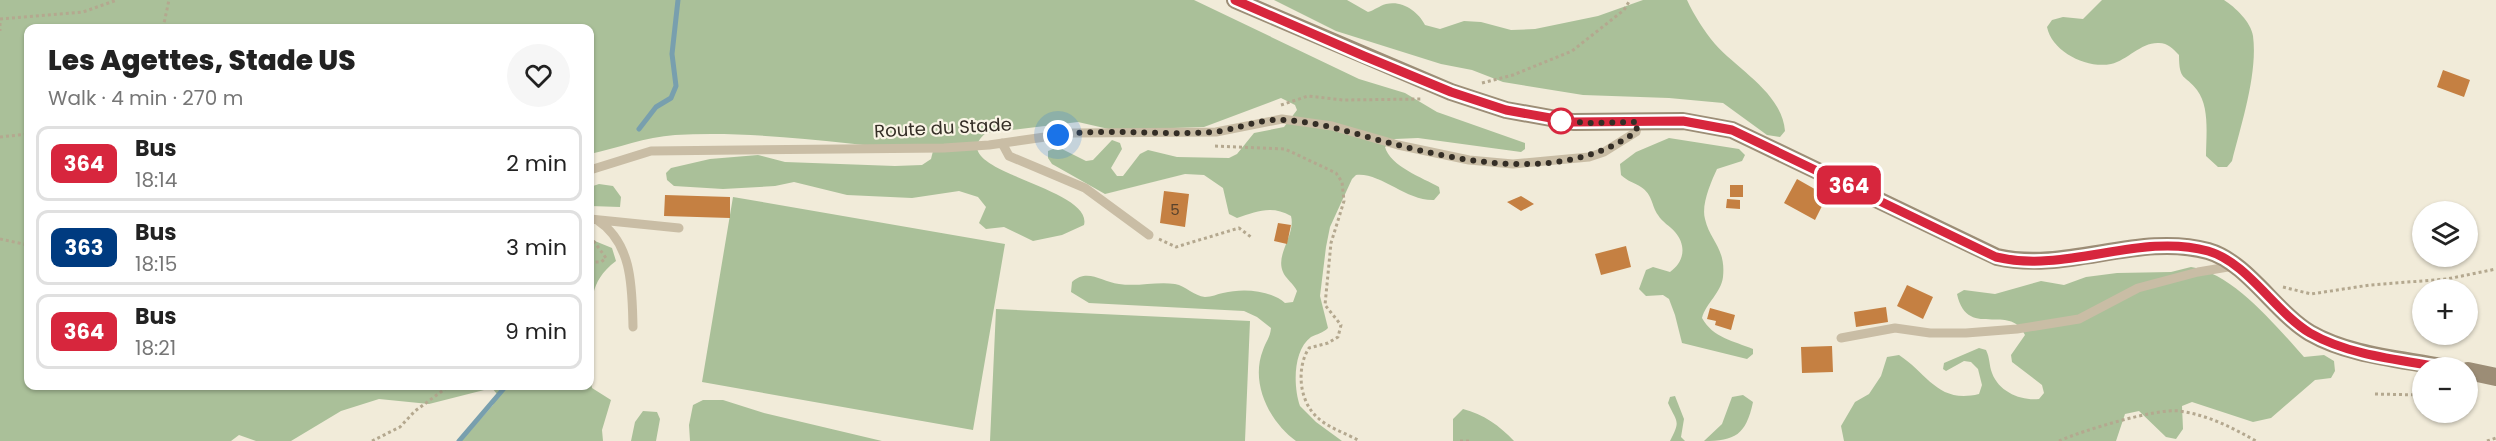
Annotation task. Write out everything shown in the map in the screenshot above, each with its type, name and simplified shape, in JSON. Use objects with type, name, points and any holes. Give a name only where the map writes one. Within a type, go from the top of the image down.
[{"type":"street","points":[[1244,2],[1451,92],[1506,110],[1573,122],[1683,121],[1717,125],[1740,133],[1996,257],[2034,262],[2148,248],[2183,248],[2211,252],[2235,266],[2296,323],[2327,341],[2377,355],[2412,362]]},
{"type":"street","points":[[2478,373],[2496,377]]},
{"type":"lane","name":"Route du Stade","points":[[594,169],[651,151],[944,148],[1073,133],[1203,133],[1282,119],[1332,126],[1398,145],[1469,160],[1513,164],[1546,163],[1604,152],[1636,132],[1638,122]]},
{"type":"lane","points":[[1002,143],[1008,156],[1085,188],[1149,235]]},
{"type":"lane","points":[[594,220],[679,228]]},
{"type":"lane","points":[[594,220],[610,228],[628,265],[632,278],[633,327]]},
{"type":"lane","points":[[1841,338],[1894,328],[1930,333],[1966,333],[2017,329],[2079,319],[2138,288],[2198,272],[2235,266]]},
{"type":"path","points":[[0,31],[0,21],[82,12],[117,0]]},
{"type":"path","points":[[164,24],[169,0]]},
{"type":"path","points":[[1203,133],[1208,141],[1221,148],[1285,149],[1327,167],[1336,173],[1342,182],[1344,201],[1331,243],[1325,305],[1341,325],[1338,337],[1328,344],[1309,348],[1302,359],[1301,390],[1317,418],[1360,441]]},
{"type":"path","points":[[0,137],[24,134]]},
{"type":"path","points":[[1149,235],[1176,247],[1239,228],[1251,237]]},
{"type":"path","points":[[0,239],[24,244]]},
{"type":"path","points":[[594,242],[606,258],[601,262],[594,262]]},
{"type":"path","points":[[2280,286],[2311,294],[2370,285],[2446,279],[2496,269]]},
{"type":"path","points":[[372,441],[400,427],[415,411],[444,390]]},
{"type":"path","points":[[2375,394],[2412,395]]},
{"type":"path","points":[[2059,441],[2085,429],[2177,411],[2220,421],[2256,441]]},
{"type":"path","points":[[2487,441],[2496,438]]},
{"type":"path","points":[[1460,441],[1471,441]]},
{"type":"green space","points":[[0,0],[1194,0],[1359,79],[1405,93],[1437,112],[1525,143],[1525,149],[1521,152],[1418,138],[1395,139],[1385,147],[1388,154],[1400,166],[1439,187],[1440,193],[1434,200],[1413,196],[1365,175],[1356,175],[1352,179],[1330,227],[1326,247],[1320,296],[1328,328],[1305,343],[1296,369],[1296,389],[1300,406],[1316,422],[1342,441],[1296,441],[1278,423],[1264,400],[1259,375],[1260,363],[1271,328],[1257,317],[1244,311],[1089,303],[1071,292],[1072,282],[1089,276],[1126,285],[1175,284],[1205,297],[1231,291],[1247,291],[1272,295],[1285,303],[1293,302],[1297,291],[1284,274],[1281,265],[1283,251],[1291,230],[1291,216],[1271,210],[1258,211],[1237,218],[1229,214],[1223,188],[1204,175],[1185,174],[1105,194],[1052,164],[1048,158],[1048,151],[1058,147],[1086,161],[1093,160],[1112,140],[1120,143],[1122,149],[1111,168],[1117,176],[1123,176],[1140,154],[1148,150],[1177,157],[1229,158],[1237,154],[1254,133],[1284,127],[1297,110],[1295,105],[1281,98],[1204,127],[1113,130],[1078,122],[986,133],[977,146],[983,158],[999,169],[1066,200],[1081,211],[1084,225],[1062,235],[1033,241],[1004,227],[986,229],[979,223],[986,207],[978,197],[959,191],[912,198],[847,195],[794,182],[775,186],[723,189],[674,186],[667,180],[666,173],[671,168],[710,159],[758,155],[785,162],[922,165],[931,159],[933,151],[772,136],[707,134],[653,138],[594,153],[594,24],[24,24],[24,390],[484,390],[429,404],[379,399],[341,411],[291,441],[256,441],[239,435],[231,441],[0,441]]},
{"type":"green space","points":[[1274,0],[1347,0],[1368,12],[1392,3],[1404,5],[1414,11],[1425,25],[1440,29],[1464,21],[1481,22],[1511,30],[1535,29],[1598,16],[1643,0],[1687,0],[1715,44],[1768,94],[1782,117],[1785,131],[1780,137],[1767,135],[1723,103],[1669,98],[1583,95],[1503,82],[1472,70],[1441,64],[1336,31]]},
{"type":"green space","points":[[2102,0],[2224,0],[2246,20],[2253,36],[2251,82],[2232,161],[2227,167],[2218,167],[2206,156],[2204,105],[2197,90],[2180,70],[2179,55],[2170,47],[2162,43],[2152,43],[2117,62],[2102,65],[2072,57],[2063,51],[2050,36],[2047,27],[2052,20],[2063,17],[2083,19]]},
{"type":"green space","points":[[1669,138],[1739,149],[1745,155],[1742,161],[1717,169],[1707,194],[1704,207],[1705,219],[1720,252],[1723,277],[1722,283],[1702,318],[1718,334],[1753,349],[1753,354],[1747,359],[1682,343],[1669,299],[1663,295],[1646,296],[1639,289],[1646,270],[1653,267],[1670,272],[1675,268],[1681,259],[1682,248],[1679,237],[1658,215],[1648,193],[1621,175],[1620,164],[1636,152]]},
{"type":"green space","points":[[594,186],[613,186],[621,197],[620,207],[594,206]]},
{"type":"green space","points":[[733,197],[1005,244],[973,430],[702,382]]},
{"type":"green space","points":[[594,241],[612,248],[616,261],[600,277],[594,291]]},
{"type":"green space","points":[[2191,267],[2207,271],[2238,290],[2267,316],[2304,357],[2324,355],[2334,361],[2335,371],[2331,378],[2315,380],[2271,418],[2253,422],[2192,402],[2182,406],[2183,429],[2176,439],[2166,437],[2139,411],[2125,414],[2116,441],[1844,441],[1841,426],[1855,402],[1869,394],[1881,376],[1887,357],[1899,355],[1943,391],[1965,396],[1979,394],[1982,385],[1978,369],[1971,362],[1964,361],[1946,371],[1943,369],[1944,363],[1979,348],[1986,350],[1995,380],[2005,390],[2018,397],[2032,399],[2039,399],[2044,393],[2042,385],[2012,362],[2011,355],[2025,335],[2018,325],[2000,319],[1979,319],[1970,315],[1962,308],[1957,294],[1964,290],[1995,294],[2041,281],[2064,285],[2086,277],[2117,273],[2171,272]]},
{"type":"green space","points":[[996,309],[1250,321],[1245,441],[990,441]]},
{"type":"green space","points":[[594,389],[611,400],[602,430],[603,441],[461,441],[493,405],[497,394],[494,390]]},
{"type":"green space","points":[[1743,395],[1753,402],[1743,429],[1738,434],[1724,440],[1704,441],[1722,424],[1732,397]]},
{"type":"green space","points":[[1675,396],[1684,419],[1681,437],[1685,441],[1670,441],[1677,425],[1668,403],[1670,397]]},
{"type":"green space","points":[[703,400],[723,400],[764,413],[882,441],[690,441],[689,425],[693,405]]},
{"type":"green space","points":[[1463,409],[1491,421],[1514,441],[1453,441],[1453,419]]},
{"type":"green space","points":[[643,411],[657,412],[660,419],[656,441],[631,441],[635,422]]},
{"type":"building","points":[[2443,70],[2470,80],[2464,97],[2437,87]]},
{"type":"building","points":[[1797,179],[1827,196],[1815,220],[1784,203]]},
{"type":"building","points":[[1730,185],[1743,185],[1743,197],[1730,197]]},
{"type":"building","points":[[1164,191],[1189,194],[1185,227],[1160,223]]},
{"type":"building","points":[[665,195],[730,197],[730,218],[664,216]]},
{"type":"building","points":[[1521,196],[1534,204],[1521,211],[1507,202]]},
{"type":"building","points":[[1727,199],[1740,200],[1740,209],[1726,208]]},
{"type":"building","points":[[1278,223],[1291,225],[1287,244],[1274,241]]},
{"type":"building","points":[[1626,246],[1631,267],[1601,275],[1595,254]]},
{"type":"building","points":[[1907,285],[1933,297],[1923,319],[1897,306]]},
{"type":"building","points":[[1886,307],[1888,322],[1856,327],[1854,312]]},
{"type":"building","points":[[1710,308],[1735,315],[1731,330],[1715,325],[1716,321],[1707,319]]},
{"type":"building","points":[[1832,346],[1833,372],[1802,373],[1801,347]]},
{"type":"waterway","points":[[639,129],[656,107],[671,98],[676,86],[672,54],[678,0]]},
{"type":"waterway","points":[[459,441],[503,390]]},
{"type":"bus line","name":"364","points":[[1235,0],[1342,48],[1451,92],[1506,110],[1573,122],[1683,121],[1707,123],[1732,130],[1828,175],[1979,251],[2015,262],[2057,261],[2148,248],[2193,248],[2211,252],[2235,266],[2277,307],[2310,333],[2348,348],[2412,362]]},
{"type":"route","points":[[1058,135],[1073,133],[1189,134],[1216,132],[1282,119],[1332,126],[1431,153],[1469,160],[1513,164],[1546,163],[1589,157],[1604,152],[1636,132],[1638,122],[1586,123],[1558,120],[1561,121]]}]
